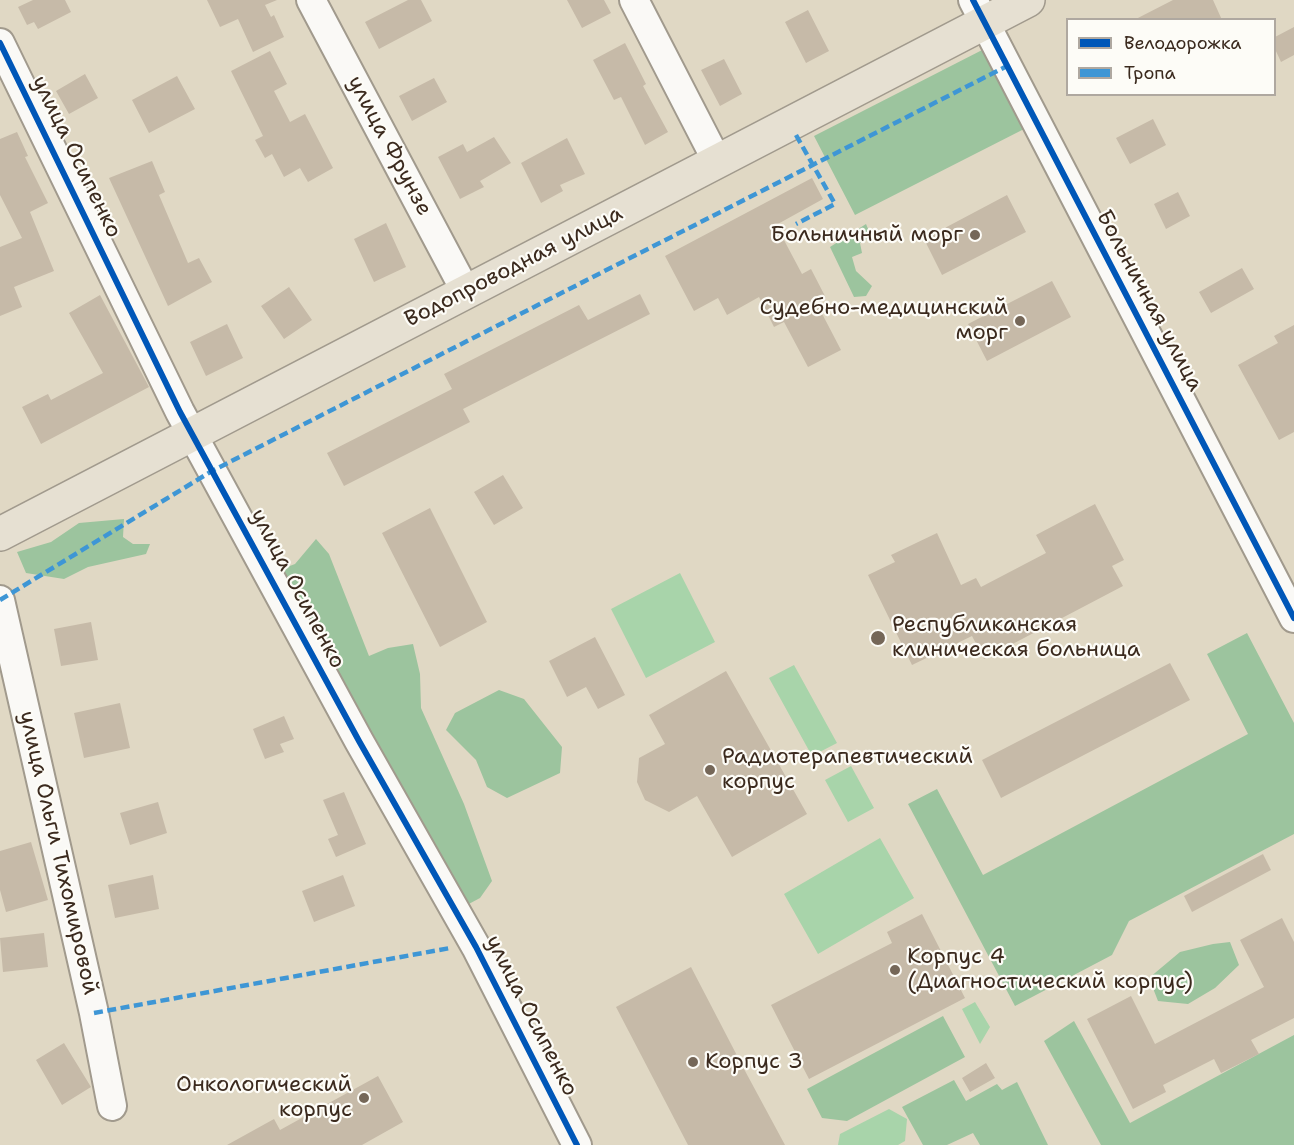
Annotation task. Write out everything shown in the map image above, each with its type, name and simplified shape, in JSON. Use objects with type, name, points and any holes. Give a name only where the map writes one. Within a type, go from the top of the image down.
[{"type":"main road","name":"Водопроводная улица","points":[[0,534],[717,161],[979,11],[1028,0]]},
{"type":"street","name":"улица Фрунзе","points":[[311,0],[466,292]]},
{"type":"street","points":[[634,0],[717,161]]},
{"type":"street","name":"Больничная улица","points":[[979,11],[1294,618]]},
{"type":"street","name":"улица Осипенко","points":[[0,43],[192,434],[359,741],[476,947],[577,1145]]},
{"type":"street","name":"улица Ольги Тихомировой","points":[[0,600],[94,1013],[112,1107]]},
{"type":"green space","points":[[988,47],[1028,127],[855,215],[814,136]]},
{"type":"green space","points":[[866,224],[871,236],[860,243],[862,253],[852,257],[856,271],[872,286],[866,296],[854,297],[830,247]]},
{"type":"green space","points":[[124,519],[123,537],[133,544],[150,544],[146,554],[88,567],[64,579],[26,573],[17,552],[51,542],[79,523]]},
{"type":"green space","points":[[316,539],[329,554],[369,656],[388,648],[413,644],[420,674],[421,708],[464,804],[492,881],[480,898],[465,906],[279,570],[295,564]]},
{"type":"green space","points":[[680,573],[715,642],[646,678],[611,609]]},
{"type":"green space","points":[[1247,633],[1294,723],[1294,834],[1129,921],[1112,955],[1015,1006],[908,804],[937,789],[983,875],[1248,734],[1207,654]]},
{"type":"green space","points":[[794,665],[837,743],[812,756],[769,678]]},
{"type":"green space","points":[[499,690],[524,699],[562,747],[560,773],[507,798],[487,787],[476,760],[446,730],[455,713]]},
{"type":"green space","points":[[851,766],[874,808],[848,822],[825,780]]},
{"type":"green space","points":[[880,838],[914,898],[818,954],[784,894]]},
{"type":"green space","points":[[1230,942],[1239,965],[1215,988],[1188,1004],[1158,1001],[1149,978],[1180,952]]},
{"type":"green space","points":[[975,1002],[990,1027],[980,1044],[962,1009]]},
{"type":"green space","points":[[943,1016],[965,1057],[847,1121],[822,1118],[807,1089]]},
{"type":"green space","points":[[1074,1021],[1130,1123],[1294,1035],[1294,1145],[1101,1145],[1044,1041]]},
{"type":"green space","points":[[954,1080],[966,1101],[997,1084],[1002,1090],[1017,1082],[1048,1145],[980,1145],[973,1133],[947,1145],[923,1145],[902,1107]]},
{"type":"green space","points":[[889,1109],[907,1119],[905,1141],[898,1145],[838,1145],[840,1134]]},
{"type":"building","points":[[33,0],[65,0],[71,12],[38,29],[34,22],[27,25],[18,7]]},
{"type":"building","points":[[207,0],[277,0],[265,5],[271,17],[274,15],[284,37],[253,52],[238,19],[220,27]]},
{"type":"building","points":[[408,0],[421,0],[432,21],[379,49],[365,22]]},
{"type":"building","points":[[567,0],[604,0],[611,13],[582,28]]},
{"type":"building","points":[[1173,0],[1213,0],[1221,18],[1138,18]]},
{"type":"building","points":[[808,10],[829,51],[806,63],[785,22]]},
{"type":"building","points":[[1294,27],[1294,55],[1281,62],[1276,51],[1276,36]]},
{"type":"building","points":[[625,43],[646,84],[643,86],[668,132],[645,145],[621,97],[614,100],[593,60]]},
{"type":"building","points":[[270,51],[287,84],[274,91],[290,122],[305,114],[333,168],[308,182],[300,168],[284,177],[272,154],[265,158],[255,140],[263,136],[231,71]]},
{"type":"building","points":[[724,59],[742,94],[720,106],[701,70]]},
{"type":"building","points":[[85,74],[98,98],[69,114],[56,91]]},
{"type":"building","points":[[177,76],[195,109],[149,133],[132,100]]},
{"type":"building","points":[[434,78],[447,102],[412,121],[399,96]]},
{"type":"building","points":[[1153,119],[1166,145],[1130,164],[1116,138]]},
{"type":"building","points":[[17,132],[28,156],[25,157],[48,203],[30,212],[54,271],[14,287],[22,307],[0,316],[0,247],[22,238],[0,195],[0,139]]},
{"type":"building","points":[[494,137],[511,163],[480,181],[484,187],[460,199],[438,157],[463,144],[467,152]]},
{"type":"building","points":[[567,138],[585,174],[560,185],[563,191],[541,203],[521,163]]},
{"type":"building","points":[[152,161],[165,192],[159,195],[188,263],[199,258],[212,282],[168,306],[109,178]]},
{"type":"building","points":[[812,178],[823,199],[776,225],[802,274],[811,269],[826,298],[817,304],[841,350],[808,367],[784,322],[774,327],[759,297],[727,315],[718,298],[694,311],[665,256]]},
{"type":"building","points":[[1178,192],[1190,216],[1166,229],[1154,204]]},
{"type":"building","name":"Больничный морг","points":[[1007,195],[1026,232],[942,275],[924,239]]},
{"type":"building","points":[[386,223],[406,267],[374,282],[354,239]]},
{"type":"building","points":[[1242,268],[1254,289],[1211,313],[1199,292]]},
{"type":"building","name":"Судебно-медицинский морг","points":[[1052,281],[1071,317],[987,361],[968,324]]},
{"type":"building","points":[[289,287],[312,320],[284,339],[261,306]]},
{"type":"building","points":[[640,294],[650,314],[463,409],[470,422],[344,486],[327,453],[452,389],[444,374],[579,305],[588,320]]},
{"type":"building","points":[[100,295],[149,387],[41,444],[22,407],[48,394],[51,400],[103,373],[69,313]]},
{"type":"building","points":[[227,324],[243,358],[206,376],[190,342]]},
{"type":"building","points":[[1294,325],[1294,432],[1279,440],[1238,365],[1278,343],[1274,336]]},
{"type":"building","points":[[503,475],[523,508],[494,525],[474,492]]},
{"type":"building","points":[[1095,504],[1124,560],[1112,566],[1123,586],[984,659],[972,636],[912,665],[868,575],[895,562],[891,555],[937,533],[961,585],[976,578],[981,587],[1046,553],[1036,535]]},
{"type":"building","points":[[430,508],[487,622],[440,647],[382,533]]},
{"type":"building","points":[[91,622],[98,660],[61,666],[54,629]]},
{"type":"building","points":[[595,637],[625,695],[598,709],[586,687],[567,697],[549,661]]},
{"type":"building","points":[[1170,663],[1190,700],[1001,798],[982,760]]},
{"type":"building","name":"Радиотерапевтический корпус","points":[[726,671],[807,814],[732,857],[697,796],[669,812],[645,800],[637,782],[639,758],[665,744],[649,715]]},
{"type":"building","points":[[120,703],[130,748],[84,758],[74,713]]},
{"type":"building","points":[[284,716],[294,739],[280,744],[284,752],[265,759],[253,729]]},
{"type":"building","points":[[344,792],[366,844],[336,857],[328,839],[338,835],[323,800]]},
{"type":"building","points":[[158,802],[167,833],[130,845],[120,813]]},
{"type":"building","points":[[31,842],[48,900],[6,912],[0,890],[0,851]]},
{"type":"building","points":[[1263,854],[1271,870],[1192,912],[1184,896]]},
{"type":"building","points":[[153,875],[159,909],[115,918],[108,885]]},
{"type":"building","points":[[343,875],[355,906],[314,922],[302,891]]},
{"type":"building","name":"Корпус 4 (Диагностический корпус)","points":[[922,914],[965,998],[809,1079],[771,1005],[892,943],[887,932]]},
{"type":"building","points":[[1282,918],[1294,942],[1294,1018],[1251,1040],[1259,1054],[1221,1073],[1214,1059],[1163,1085],[1166,1092],[1133,1109],[1087,1019],[1131,996],[1155,1044],[1264,987],[1240,940]]},
{"type":"building","points":[[44,933],[48,967],[3,972],[0,938]]},
{"type":"building","name":"Корпус 3","points":[[691,967],[785,1145],[688,1145],[616,1007]]},
{"type":"building","points":[[64,1043],[91,1087],[62,1105],[36,1060]]},
{"type":"building","points":[[986,1063],[995,1078],[970,1092],[962,1078]]},
{"type":"building","name":"Онкологический корпус","points":[[378,1076],[403,1122],[362,1145],[227,1145],[274,1119],[280,1130]]},
{"type":"marked path","points":[[0,600],[212,471],[1007,66]]},
{"type":"marked path","points":[[796,135],[835,204],[796,224]]},
{"type":"marked path","points":[[94,1013],[450,948]]},
{"type":"cycle path","points":[[973,0],[1294,618]]},
{"type":"cycle path","points":[[0,43],[180,412],[359,741],[476,947],[577,1145]]},
{"type":"place","name":"Больничный морг","points":[[975,235]]},
{"type":"place","name":"Судебно-медицинский морг","points":[[1020,321]]},
{"type":"place","name":"Республиканская клиническая больница","points":[[878,638]]},
{"type":"place","name":"Радиотерапевтический корпус","points":[[710,770]]},
{"type":"place","name":"Корпус 4 (Диагностический корпус)","points":[[895,970]]},
{"type":"place","name":"Корпус 3","points":[[693,1062]]},
{"type":"place","name":"Онкологический корпус","points":[[364,1098]]}]
